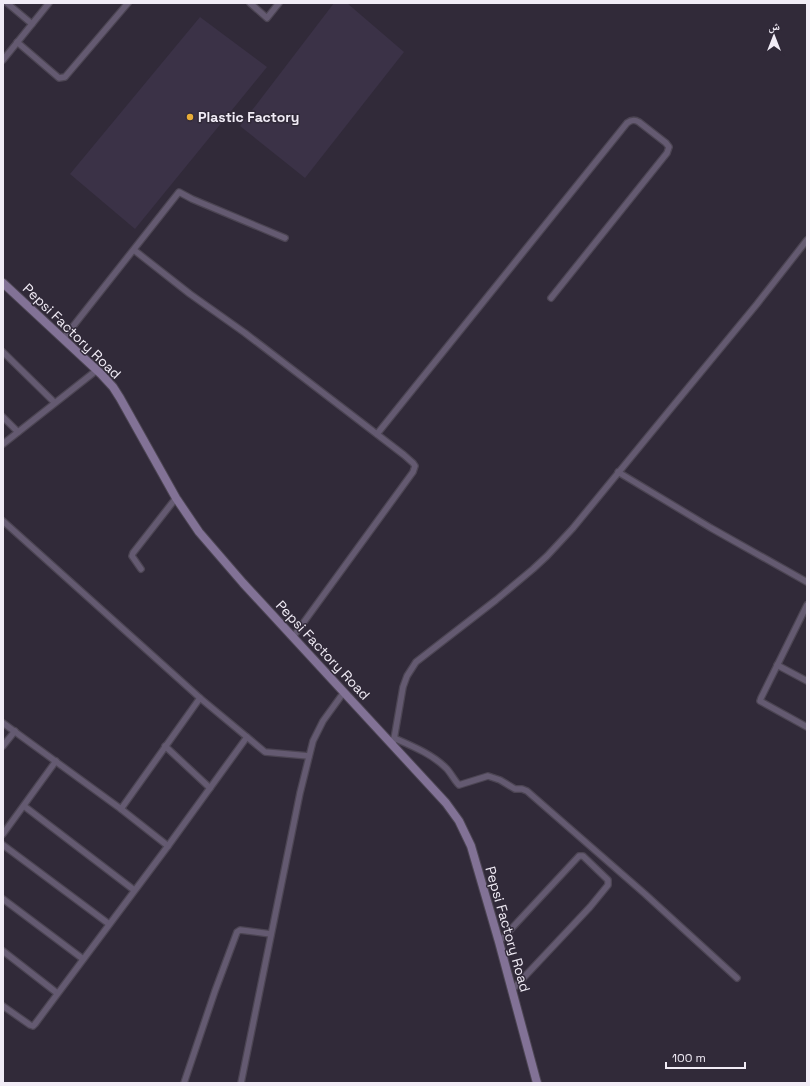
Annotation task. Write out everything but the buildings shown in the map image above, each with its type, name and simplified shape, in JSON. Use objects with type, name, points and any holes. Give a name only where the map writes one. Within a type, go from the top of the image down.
[{"type":"main road","name":"Pepsi Factory Road","points":[[3,283],[97,370],[113,387],[176,498],[189,519],[208,543],[242,583],[344,692],[394,741],[400,754],[446,803],[464,829],[499,942],[537,1083]]},
{"type":"street","points":[[7,3],[32,24]]},
{"type":"street","points":[[3,60],[49,3]]},
{"type":"street","points":[[17,42],[59,78],[65,77],[128,3]]},
{"type":"street","points":[[250,3],[266,18],[280,3]]},
{"type":"street","points":[[377,434],[627,123],[631,120],[635,120],[666,143],[669,147],[667,153],[551,298]]},
{"type":"street","points":[[63,339],[179,192],[284,238]]},
{"type":"street","points":[[737,978],[645,894],[527,791],[515,789],[500,780],[488,776],[460,785],[439,762],[420,750],[394,741],[403,687],[407,676],[416,662],[466,625],[540,562],[572,528],[757,304],[807,240]]},
{"type":"street","points":[[134,250],[377,434],[415,466],[413,472],[293,637]]},
{"type":"street","points":[[3,352],[54,402]]},
{"type":"street","points":[[3,444],[54,402],[97,370]]},
{"type":"street","points":[[3,417],[18,432]]},
{"type":"street","points":[[618,472],[711,528],[807,582]]},
{"type":"street","points":[[142,569],[132,556],[133,553],[176,498]]},
{"type":"street","points":[[3,520],[200,698],[265,752],[309,756]]},
{"type":"street","points":[[807,605],[760,701],[807,728]]},
{"type":"street","points":[[777,665],[807,682]]},
{"type":"street","points":[[241,1083],[313,740],[323,721],[344,692]]},
{"type":"street","points":[[121,809],[200,698]]},
{"type":"street","points":[[3,723],[121,809],[168,846]]},
{"type":"street","points":[[3,746],[15,731]]},
{"type":"street","points":[[3,1006],[33,1026],[168,846],[247,737]]},
{"type":"street","points":[[165,746],[210,788]]},
{"type":"street","points":[[3,834],[56,761]]},
{"type":"street","points":[[24,806],[134,890]]},
{"type":"street","points":[[3,845],[108,924]]},
{"type":"street","points":[[499,942],[579,856],[583,856],[608,880],[608,885],[590,907],[512,990]]},
{"type":"street","points":[[3,899],[83,959]]},
{"type":"street","points":[[184,1083],[200,1033],[237,932],[240,930],[272,934]]},
{"type":"street","points":[[3,951],[57,993]]},
{"type":"shaded area","points":[[334,3],[347,3],[404,52],[305,178],[240,126]]},
{"type":"shaded area","points":[[200,17],[267,67],[135,229],[70,174]]},
{"type":"place","name":"Plastic Factory","points":[[190,117]]}]
